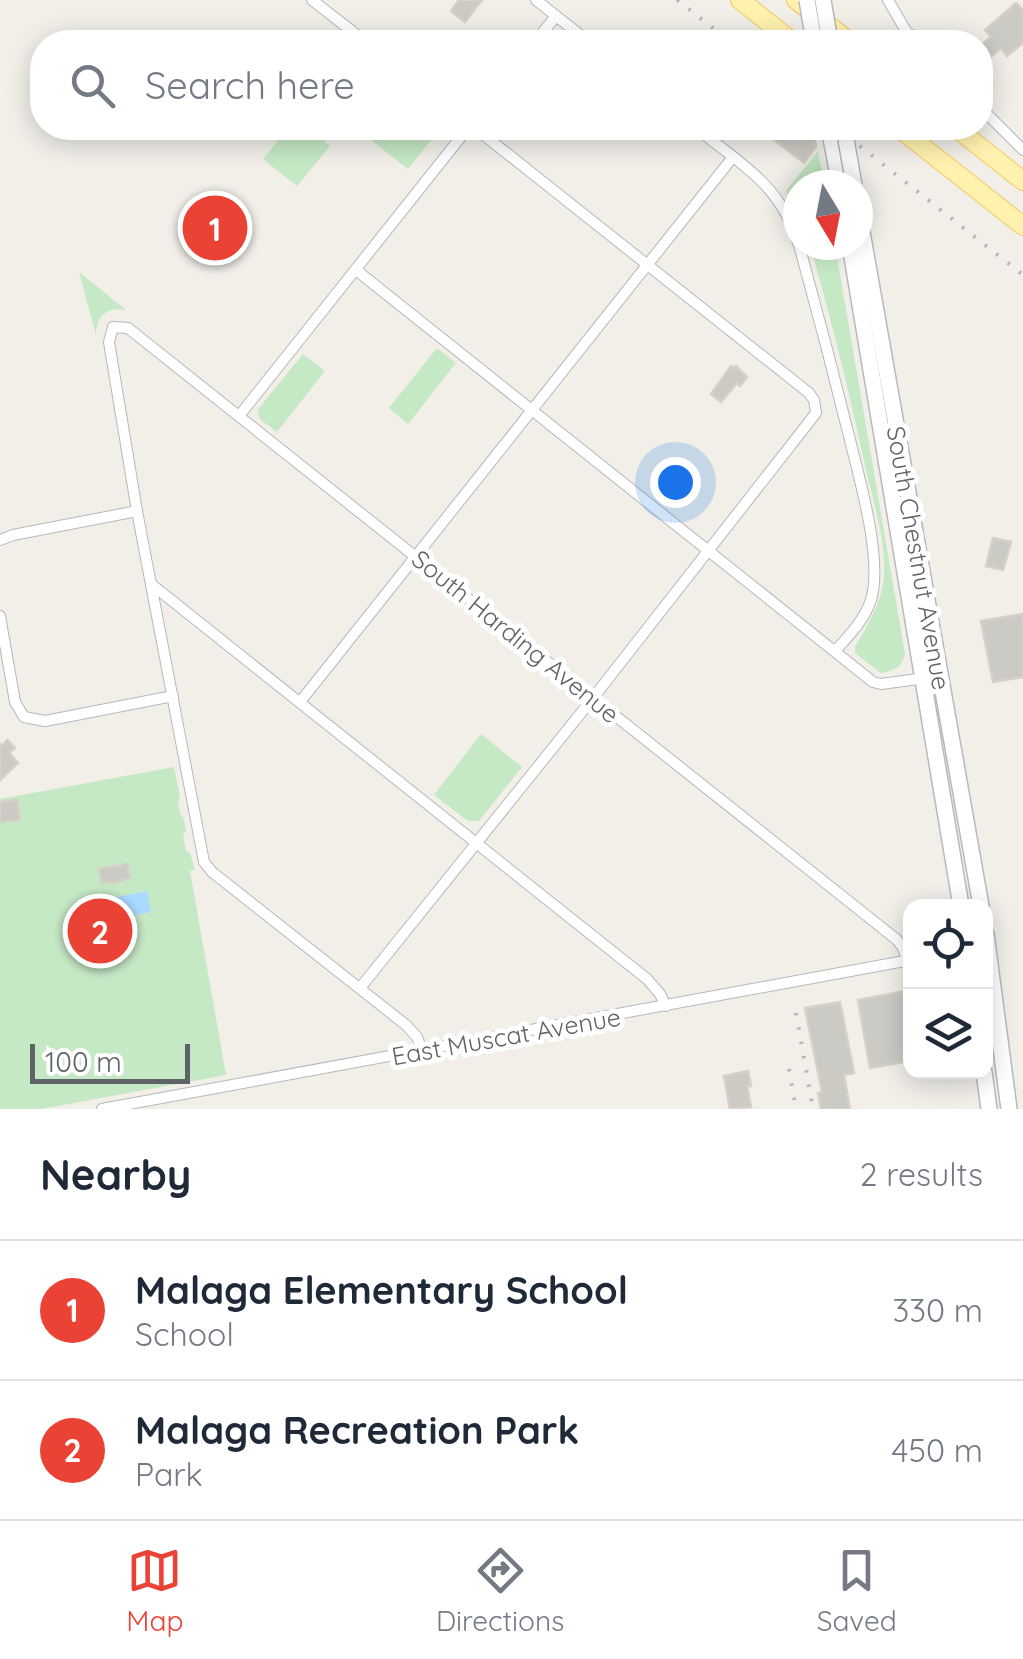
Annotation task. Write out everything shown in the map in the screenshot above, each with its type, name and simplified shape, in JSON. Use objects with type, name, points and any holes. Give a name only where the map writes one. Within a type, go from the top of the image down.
[{"type":"main road","points":[[740,0],[779,30]]},
{"type":"main road","points":[[796,0],[835,30]]},
{"type":"main road","points":[[807,0],[812,30]]},
{"type":"main road","points":[[823,0],[828,30]]},
{"type":"main road","points":[[833,140],[840,170]]},
{"type":"main road","points":[[844,140],[844,170]]},
{"type":"main road","points":[[915,140],[1023,226]]},
{"type":"main road","points":[[971,140],[1023,181]]},
{"type":"main road","name":"South Chestnut Avenue","points":[[852,260],[960,899]]},
{"type":"main road","name":"South Chestnut Avenue","points":[[867,260],[980,899]]},
{"type":"main road","points":[[993,989],[1010,1109]]},
{"type":"main road","points":[[985,1079],[989,1109]]},
{"type":"street","points":[[312,0],[351,30]]},
{"type":"street","points":[[536,0],[574,30]]},
{"type":"street","points":[[888,0],[906,30]]},
{"type":"street","points":[[544,30],[556,16]]},
{"type":"street","points":[[993,120],[1023,150]]},
{"type":"street","points":[[239,416],[461,140]]},
{"type":"street","points":[[360,988],[814,418],[816,407],[810,393],[487,140]]},
{"type":"street","points":[[711,140],[764,182],[783,207]]},
{"type":"street","points":[[300,702],[733,157]]},
{"type":"street","points":[[803,260],[859,477],[873,563],[870,600],[864,616],[836,651]]},
{"type":"street","points":[[356,270],[873,682],[940,676]]},
{"type":"street","name":"South Harding Avenue","points":[[136,510],[109,342],[113,327],[128,328],[903,948]]},
{"type":"street","points":[[0,540],[136,510],[204,862],[406,1026],[417,1037],[422,1051]]},
{"type":"street","points":[[151,583],[648,979],[666,1006]]},
{"type":"street","points":[[0,616],[15,702],[24,717],[45,721],[173,696]]},
{"type":"street","name":"East Muscat Avenue","points":[[102,1109],[903,962]]},
{"type":"green space","points":[[278,140],[323,140],[330,146],[297,186],[263,159]]},
{"type":"green space","points":[[371,140],[431,140],[408,169]]},
{"type":"green space","points":[[818,151],[821,170],[803,170]]},
{"type":"green space","points":[[814,260],[838,260],[905,654],[897,668],[881,673],[855,653],[883,586],[884,563],[847,385]]},
{"type":"green space","points":[[79,272],[126,310],[104,314],[96,335]]},
{"type":"green space","points":[[437,348],[456,363],[408,424],[389,408]]},
{"type":"green space","points":[[303,354],[325,371],[277,432],[261,420],[259,408]]},
{"type":"green space","points":[[481,734],[522,767],[479,821],[468,821],[434,795]]},
{"type":"green space","points":[[174,767],[186,851],[195,870],[190,871],[226,1075],[41,1109],[0,1109],[0,799]]},
{"type":"water","points":[[147,891],[151,912],[115,919],[111,898]]},
{"type":"building","points":[[459,0],[482,0],[465,22],[451,11]]},
{"type":"building","points":[[1016,3],[1023,10],[1023,43],[1007,56],[1001,48],[993,55],[993,30],[985,30]]},
{"type":"building","points":[[774,140],[815,140],[816,147],[804,163]]},
{"type":"building","points":[[731,366],[747,377],[721,402],[711,394]]},
{"type":"building","points":[[993,538],[1011,542],[1003,570],[986,566]]},
{"type":"building","points":[[1023,614],[1023,677],[993,682],[981,621]]},
{"type":"building","points":[[7,740],[15,748],[9,753],[18,763],[0,780],[0,744]]},
{"type":"building","points":[[17,800],[20,820],[0,822],[0,802]]},
{"type":"building","points":[[127,864],[130,878],[102,883],[99,869]]},
{"type":"building","points":[[903,991],[903,1062],[870,1068],[858,1000]]},
{"type":"building","points":[[840,1002],[854,1073],[844,1075],[850,1109],[821,1109],[818,1093],[822,1092],[805,1008]]},
{"type":"building","points":[[748,1071],[751,1107],[730,1109],[724,1076]]},
{"type":"railway","points":[[677,0],[716,30]]},
{"type":"railway","points":[[852,140],[1023,275]]},
{"type":"railway","points":[[796,1013],[813,1109]]},
{"type":"railway","points":[[789,1069],[796,1109]]},
{"type":"place","name":"Malaga Elementary School","points":[[215,228]]},
{"type":"place","name":"Malaga Recreation Park","points":[[100,931]]}]
